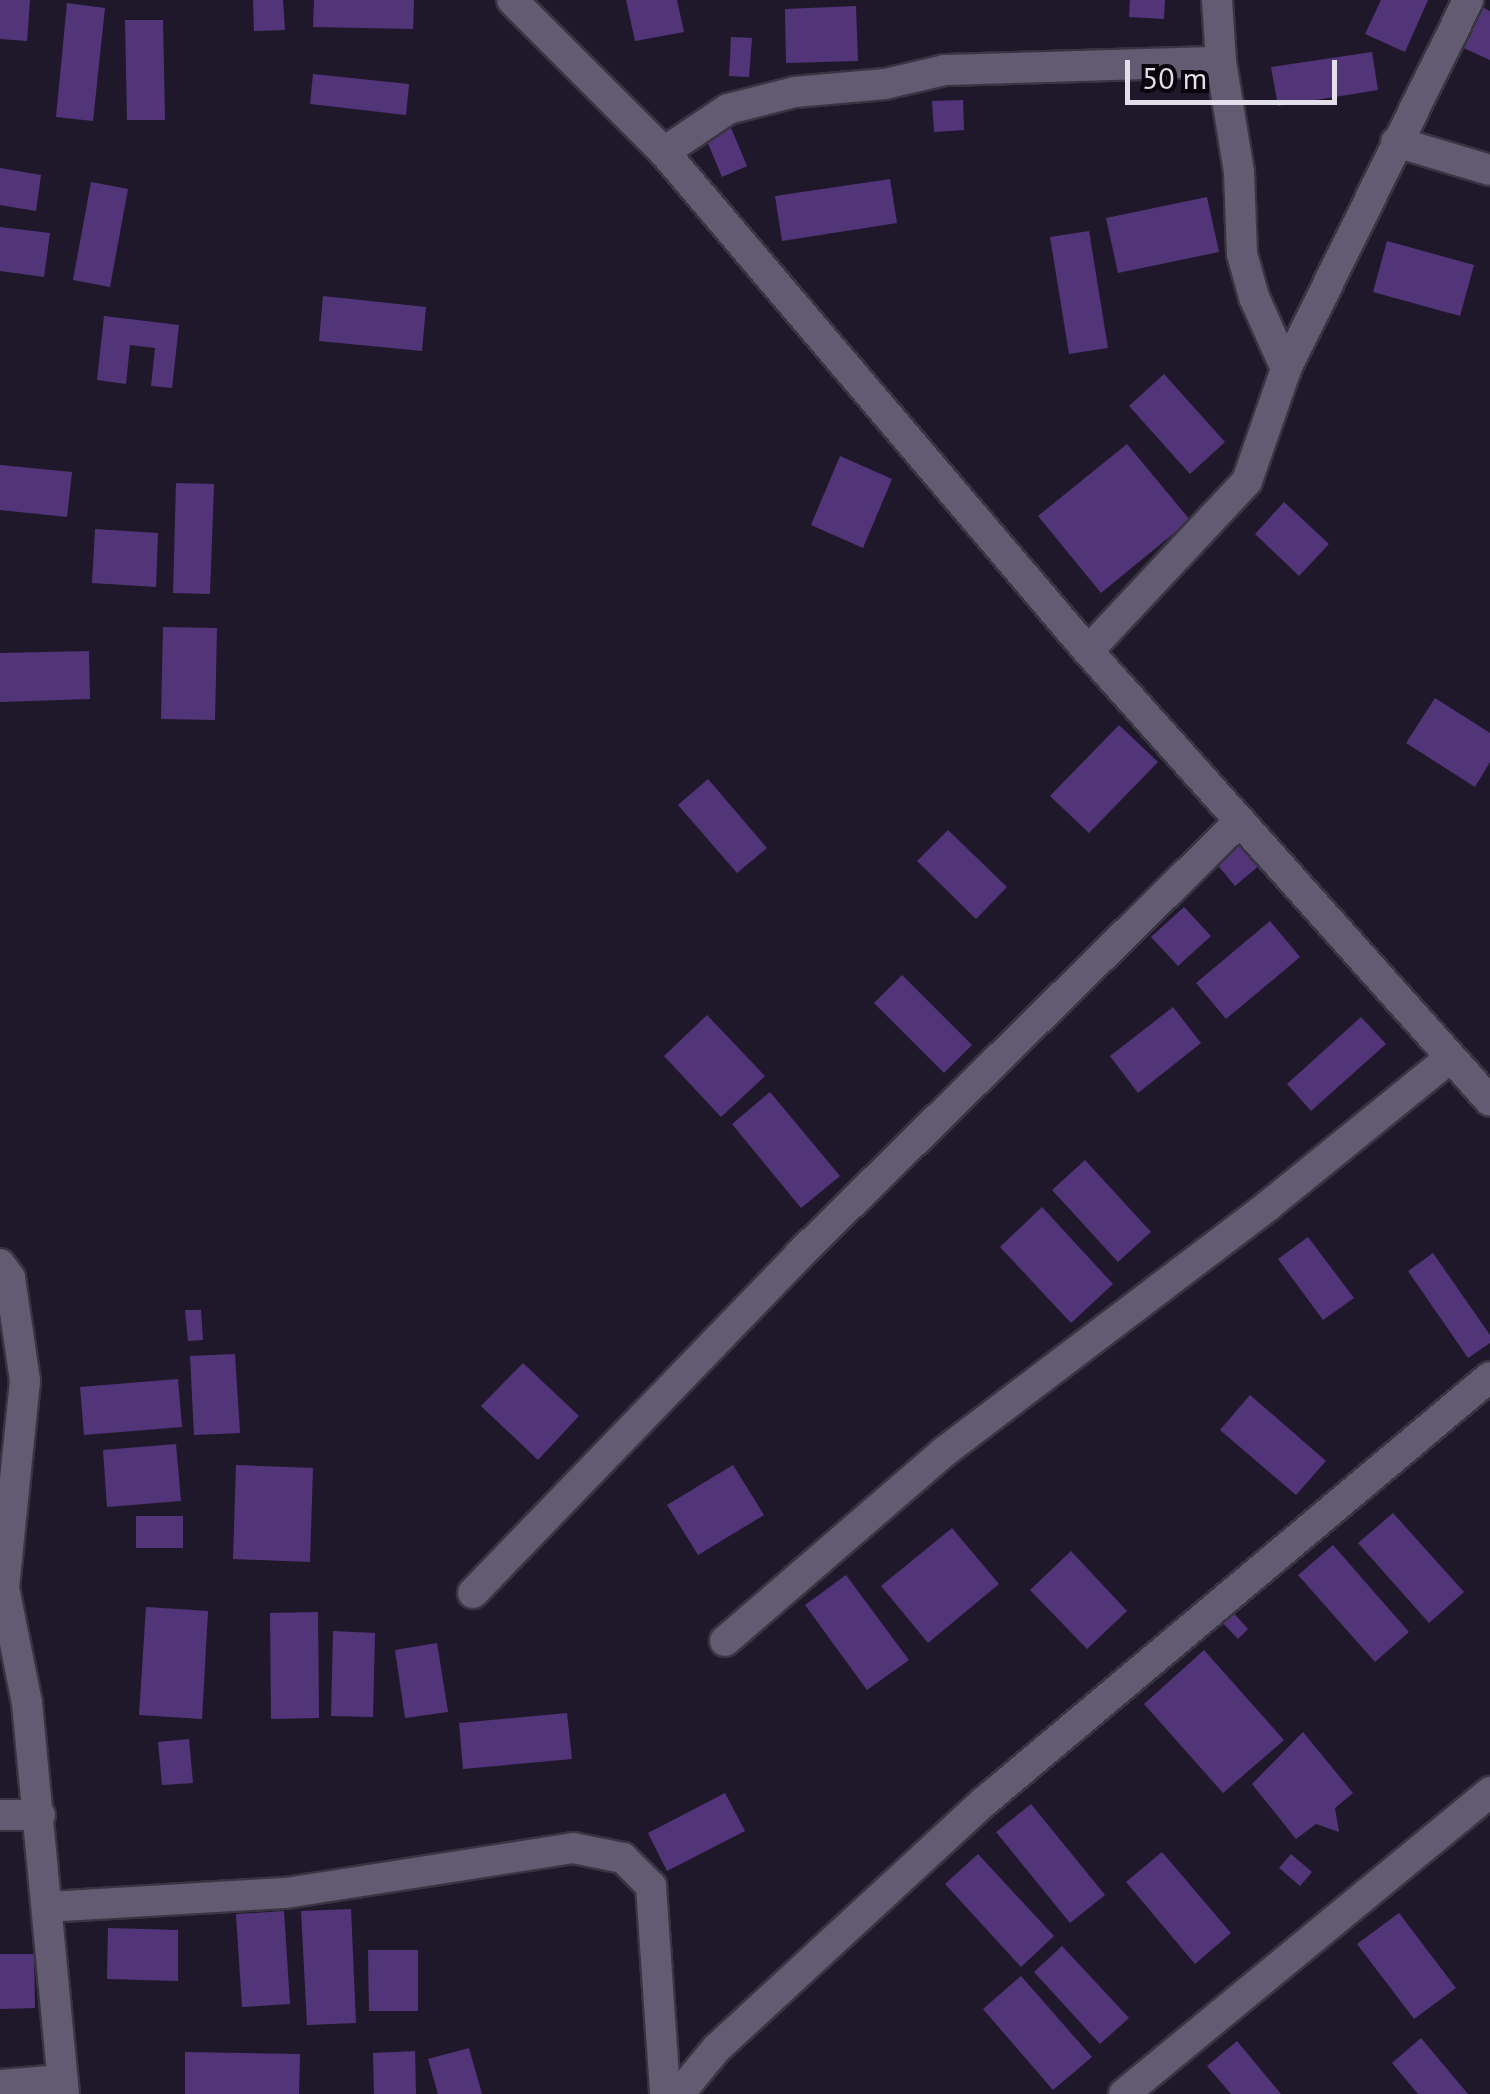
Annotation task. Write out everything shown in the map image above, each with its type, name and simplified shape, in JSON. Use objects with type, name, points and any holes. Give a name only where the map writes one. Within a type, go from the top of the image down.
[{"type":"street","points":[[512,0],[664,152],[1088,651],[1490,1100]]},
{"type":"street","points":[[1218,0],[1221,62],[1240,172],[1242,254],[1254,297],[1286,369]]},
{"type":"street","points":[[1088,651],[1247,481],[1286,369],[1468,0]]},
{"type":"street","points":[[664,152],[728,109],[796,92],[885,84],[945,70],[1221,62]]},
{"type":"street","points":[[1396,142],[1490,170]]},
{"type":"street","points":[[473,1593],[799,1255],[1240,821]]},
{"type":"street","points":[[725,1642],[944,1452],[1269,1205],[1450,1058]]},
{"type":"street","points":[[0,1264],[10,1278],[24,1381],[4,1524],[4,1588],[27,1703],[63,2087],[0,2085]]},
{"type":"street","points":[[679,2094],[716,2048],[985,1802],[1490,1378]]},
{"type":"street","points":[[1124,2094],[1490,1792]]},
{"type":"street","points":[[0,1814],[40,1814]]},
{"type":"street","points":[[47,1907],[286,1892],[572,1848],[623,1858],[651,1886],[665,2094]]},
{"type":"building","points":[[0,0],[30,0],[27,41],[0,39]]},
{"type":"building","points":[[253,0],[283,0],[285,30],[254,31]]},
{"type":"building","points":[[314,0],[414,0],[413,29],[313,27]]},
{"type":"building","points":[[626,0],[677,0],[684,32],[635,41]]},
{"type":"building","points":[[1130,0],[1165,0],[1164,19],[1129,17]]},
{"type":"building","points":[[1381,0],[1428,0],[1405,52],[1365,34]]},
{"type":"building","points":[[67,3],[105,8],[93,121],[56,117]]},
{"type":"building","points":[[1478,5],[1490,11],[1490,60],[1459,46]]},
{"type":"building","points":[[856,6],[858,61],[786,63],[785,9]]},
{"type":"building","points":[[125,20],[163,20],[165,120],[127,120]]},
{"type":"building","points":[[731,37],[752,38],[749,77],[729,76]]},
{"type":"building","points":[[1372,52],[1378,90],[1278,106],[1271,67]]},
{"type":"building","points":[[313,74],[409,84],[406,115],[310,104]]},
{"type":"building","points":[[963,100],[964,130],[934,132],[932,101]]},
{"type":"building","points":[[729,123],[747,166],[722,177],[704,134]]},
{"type":"building","points":[[0,168],[41,175],[36,211],[0,205]]},
{"type":"building","points":[[890,179],[897,223],[782,241],[775,196]]},
{"type":"building","points":[[91,182],[128,189],[110,287],[73,280]]},
{"type":"building","points":[[1207,197],[1219,252],[1118,273],[1106,218]]},
{"type":"building","points":[[0,227],[50,233],[44,277],[0,271]]},
{"type":"building","points":[[1089,231],[1108,348],[1069,354],[1050,237]]},
{"type":"building","points":[[1387,241],[1474,265],[1460,316],[1373,292]]},
{"type":"building","points":[[323,296],[426,307],[422,351],[319,341]]},
{"type":"building","points":[[104,316],[179,325],[172,388],[151,386],[155,348],[130,345],[126,384],[97,380]]},
{"type":"building","points":[[1164,374],[1225,442],[1190,474],[1129,406]]},
{"type":"building","points":[[1127,444],[1190,520],[1101,593],[1038,516]]},
{"type":"building","points":[[840,456],[892,479],[863,548],[811,525]]},
{"type":"building","points":[[0,465],[72,472],[67,517],[0,510]]},
{"type":"building","points":[[176,483],[214,484],[210,594],[173,593]]},
{"type":"building","points":[[1284,502],[1329,544],[1299,576],[1255,534]]},
{"type":"building","points":[[95,529],[158,533],[156,587],[92,583]]},
{"type":"building","points":[[163,627],[217,628],[215,720],[161,719]]},
{"type":"building","points":[[89,651],[90,699],[0,702],[0,653]]},
{"type":"building","points":[[1435,698],[1490,733],[1490,762],[1475,787],[1406,743]]},
{"type":"building","points":[[1119,725],[1158,762],[1089,833],[1050,796]]},
{"type":"building","points":[[708,779],[767,848],[737,873],[678,805]]},
{"type":"building","points":[[948,830],[1007,887],[976,919],[917,861]]},
{"type":"building","points":[[1241,840],[1261,864],[1235,886],[1215,862]]},
{"type":"building","points":[[1184,907],[1211,936],[1178,966],[1151,937]]},
{"type":"building","points":[[1270,921],[1300,957],[1226,1019],[1196,983]]},
{"type":"building","points":[[902,975],[972,1045],[944,1073],[874,1003]]},
{"type":"building","points":[[1173,1007],[1201,1043],[1138,1093],[1110,1056]]},
{"type":"building","points":[[707,1015],[765,1076],[721,1117],[664,1056]]},
{"type":"building","points":[[1361,1017],[1386,1044],[1311,1111],[1287,1084]]},
{"type":"building","points":[[770,1092],[840,1176],[801,1208],[732,1124]]},
{"type":"building","points":[[1085,1160],[1151,1232],[1118,1262],[1052,1190]]},
{"type":"building","points":[[1042,1207],[1113,1284],[1071,1323],[1000,1247]]},
{"type":"building","points":[[1308,1237],[1354,1298],[1323,1320],[1278,1259]]},
{"type":"building","points":[[1433,1253],[1490,1335],[1490,1343],[1468,1358],[1408,1271]]},
{"type":"building","points":[[185,1310],[201,1310],[203,1340],[188,1341]]},
{"type":"building","points":[[235,1354],[240,1433],[194,1435],[190,1356]]},
{"type":"building","points":[[523,1363],[579,1416],[538,1460],[481,1406]]},
{"type":"building","points":[[178,1379],[182,1427],[84,1435],[80,1387]]},
{"type":"building","points":[[1250,1395],[1326,1461],[1296,1495],[1220,1430]]},
{"type":"building","points":[[176,1444],[181,1501],[107,1507],[103,1450]]},
{"type":"building","points":[[236,1465],[313,1468],[310,1562],[233,1559]]},
{"type":"building","points":[[733,1465],[764,1515],[698,1555],[667,1505]]},
{"type":"building","points":[[1393,1513],[1464,1592],[1429,1623],[1358,1543]]},
{"type":"building","points":[[136,1516],[183,1516],[183,1548],[136,1548]]},
{"type":"building","points":[[952,1528],[999,1584],[928,1643],[881,1586]]},
{"type":"building","points":[[1333,1545],[1409,1632],[1375,1662],[1298,1575]]},
{"type":"building","points":[[1071,1551],[1127,1611],[1087,1649],[1030,1590]]},
{"type":"building","points":[[846,1575],[909,1660],[867,1690],[805,1605]]},
{"type":"building","points":[[146,1607],[208,1611],[202,1719],[139,1715]]},
{"type":"building","points":[[1231,1610],[1248,1629],[1238,1639],[1220,1620]]},
{"type":"building","points":[[318,1612],[319,1718],[271,1719],[270,1613]]},
{"type":"building","points":[[333,1631],[375,1633],[373,1717],[331,1716]]},
{"type":"building","points":[[437,1643],[448,1712],[405,1718],[395,1650]]},
{"type":"building","points":[[1204,1650],[1284,1740],[1223,1793],[1144,1704]]},
{"type":"building","points":[[567,1713],[572,1759],[463,1769],[459,1723]]},
{"type":"building","points":[[1303,1732],[1353,1793],[1335,1808],[1339,1832],[1316,1824],[1296,1839],[1252,1784]]},
{"type":"building","points":[[189,1739],[193,1783],[162,1785],[158,1742]]},
{"type":"building","points":[[725,1793],[745,1831],[667,1871],[648,1833]]},
{"type":"building","points":[[1031,1804],[1105,1895],[1070,1923],[996,1832]]},
{"type":"building","points":[[1162,1852],[1231,1933],[1195,1964],[1126,1882]]},
{"type":"building","points":[[978,1854],[1054,1936],[1021,1967],[945,1884]]},
{"type":"building","points":[[1291,1854],[1312,1872],[1300,1886],[1279,1868]]},
{"type":"building","points":[[351,1909],[356,2023],[307,2025],[301,1911]]},
{"type":"building","points":[[284,1911],[290,2004],[242,2007],[236,1914]]},
{"type":"building","points":[[1399,1913],[1456,1988],[1414,2019],[1357,1944]]},
{"type":"building","points":[[108,1928],[178,1930],[178,1981],[107,1979]]},
{"type":"building","points":[[1062,1946],[1129,2018],[1100,2044],[1034,1972]]},
{"type":"building","points":[[368,1950],[418,1950],[418,2011],[369,2011]]},
{"type":"building","points":[[0,1954],[34,1954],[35,2008],[0,2009]]},
{"type":"building","points":[[1021,1976],[1092,2057],[1053,2090],[983,2009]]},
{"type":"building","points":[[1421,2038],[1468,2094],[1418,2094],[1392,2063]]},
{"type":"building","points":[[1237,2041],[1281,2094],[1231,2094],[1207,2066]]},
{"type":"building","points":[[469,2048],[482,2094],[438,2094],[428,2059]]},
{"type":"building","points":[[415,2051],[416,2094],[374,2094],[373,2053]]},
{"type":"building","points":[[185,2052],[300,2054],[299,2094],[185,2094]]}]
